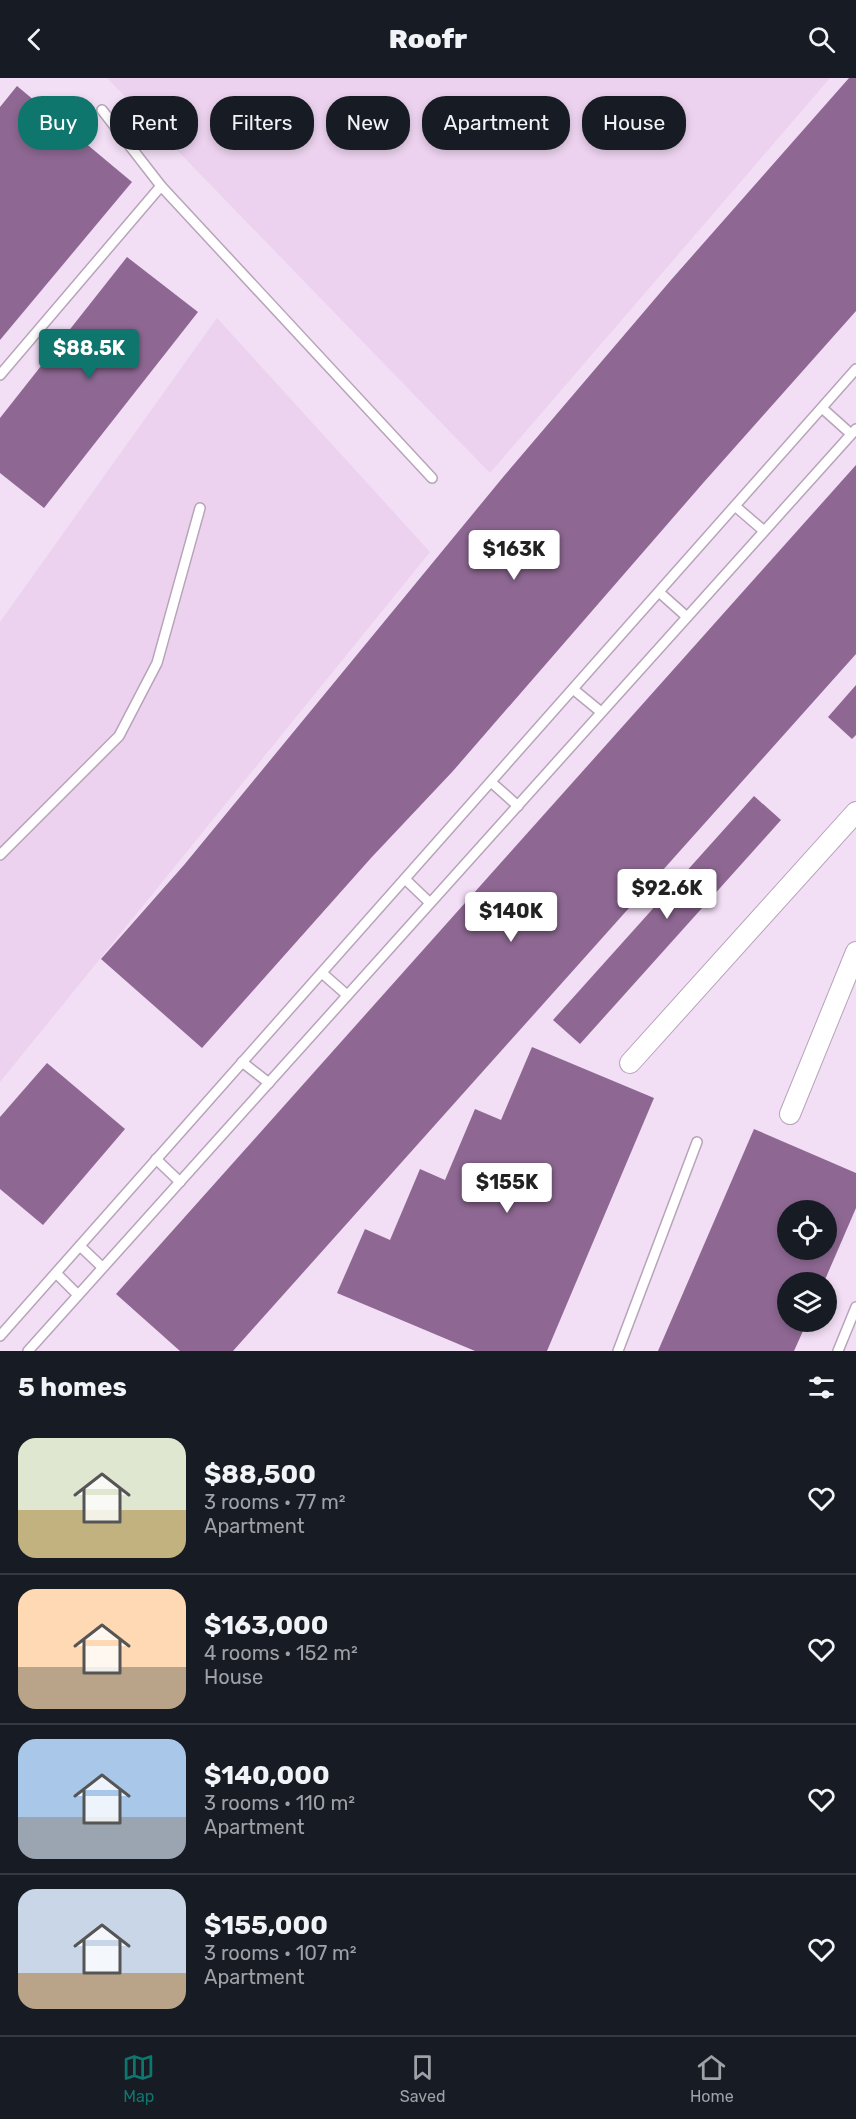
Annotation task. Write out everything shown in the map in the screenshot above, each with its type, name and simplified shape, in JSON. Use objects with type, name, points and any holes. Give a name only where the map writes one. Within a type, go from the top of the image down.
[{"type":"street","points":[[630,1063],[856,812]]},
{"type":"street","points":[[790,1114],[856,952]]},
{"type":"lane","points":[[102,110],[161,186],[432,478]]},
{"type":"lane","points":[[0,375],[161,186]]},
{"type":"lane","points":[[0,1336],[856,369]]},
{"type":"lane","points":[[28,1351],[854,431],[822,408]]},
{"type":"lane","points":[[735,506],[764,531]]},
{"type":"lane","points":[[0,855],[119,736],[157,663],[200,508]]},
{"type":"lane","points":[[659,592],[687,617]]},
{"type":"lane","points":[[573,688],[601,712]]},
{"type":"lane","points":[[491,782],[518,806]]},
{"type":"lane","points":[[405,879],[430,903]]},
{"type":"lane","points":[[322,973],[347,995]]},
{"type":"lane","points":[[242,1062],[269,1083]]},
{"type":"lane","points":[[618,1351],[697,1142]]},
{"type":"lane","points":[[156,1159],[180,1182]]},
{"type":"lane","points":[[80,1246],[102,1267]]},
{"type":"lane","points":[[56,1273],[78,1295]]},
{"type":"lane","points":[[838,1351],[856,1307]]},
{"type":"shaded area","points":[[107,78],[830,78],[490,473],[177,150],[198,150],[198,96],[124,96]]},
{"type":"shaded area","points":[[217,318],[430,552],[0,1082],[0,622]]},
{"type":"building","points":[[849,78],[856,78],[856,311],[453,771],[371,858],[202,1048],[101,959],[184,865],[504,476],[671,280]]},
{"type":"building","points":[[17,86],[29,96],[18,96],[18,150],[94,150],[132,182],[0,340],[0,107]]},
{"type":"building","points":[[127,257],[198,312],[44,508],[0,473],[0,418]]},
{"type":"building","points":[[856,465],[856,654],[233,1351],[180,1351],[116,1294]]},
{"type":"building","points":[[856,685],[856,735],[852,739],[828,717]]},
{"type":"building","points":[[754,796],[781,820],[580,1044],[553,1020]]},
{"type":"building","points":[[532,1047],[654,1098],[547,1351],[475,1351],[337,1293],[365,1229],[390,1240],[420,1169],[445,1180],[475,1109],[501,1120]]},
{"type":"building","points":[[47,1063],[125,1129],[43,1225],[0,1189],[0,1117]]},
{"type":"building","points":[[754,1129],[856,1173],[856,1208],[837,1252],[837,1200],[777,1200],[777,1260],[834,1260],[828,1272],[777,1272],[777,1332],[803,1332],[794,1351],[658,1351]]}]
